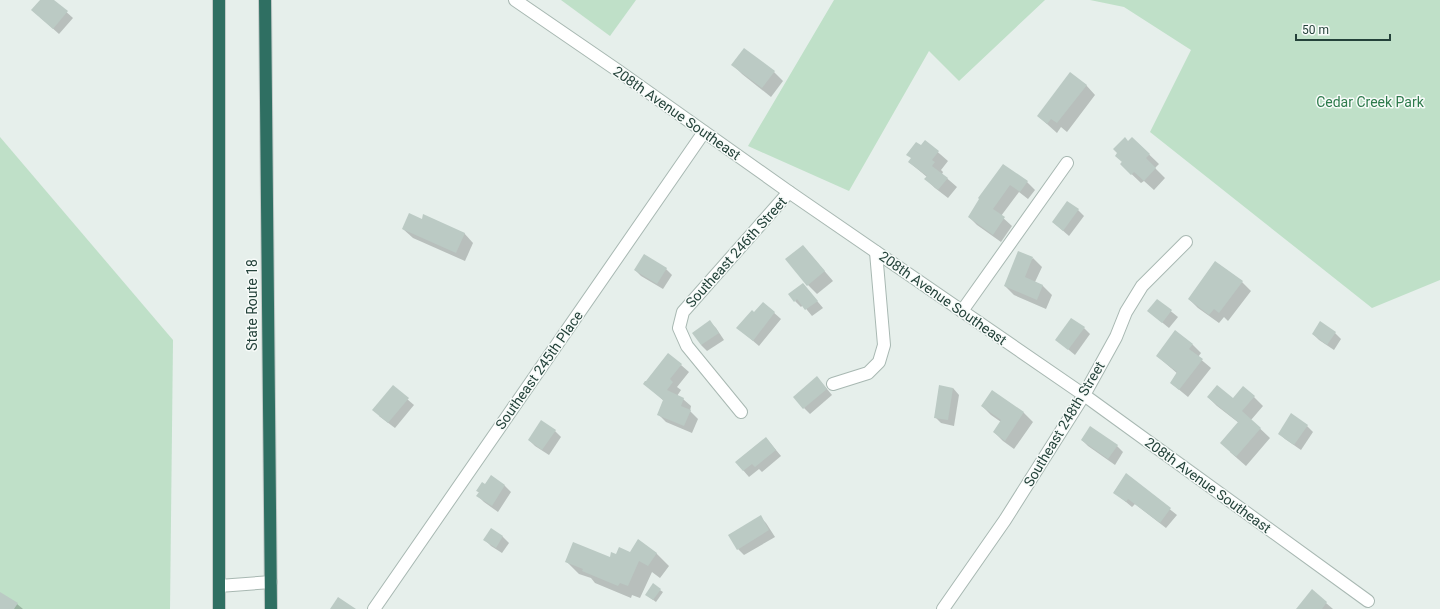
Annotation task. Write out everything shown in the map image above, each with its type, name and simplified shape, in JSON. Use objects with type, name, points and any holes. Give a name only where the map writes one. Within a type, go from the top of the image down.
[{"type":"highway","points":[[219,0],[219,609]]},
{"type":"highway","name":"State Route 18","points":[[265,0],[271,609]]},
{"type":"street","name":"208th Avenue Southeast","points":[[515,0],[617,70],[789,192],[1084,395],[1368,601]]},
{"type":"street","name":"Southeast 245th Place","points":[[374,609],[704,132]]},
{"type":"street","points":[[962,311],[1066,163]]},
{"type":"street","name":"Southeast 246th Street","points":[[741,412],[687,346],[679,328],[683,312],[789,192]]},
{"type":"street","name":"Southeast 248th Street","points":[[943,609],[1006,520],[1084,395],[1116,337],[1126,312],[1142,286],[1186,242]]},
{"type":"street","points":[[833,384],[868,373],[879,362],[884,345],[876,252]]},
{"type":"street","points":[[220,586],[270,582]]},
{"type":"green space","points":[[561,0],[636,0],[610,36]]},
{"type":"green space","points":[[834,0],[1045,0],[959,81],[929,51],[849,191],[748,146]]},
{"type":"green space","name":"Cedar Creek Park","points":[[1090,0],[1440,0],[1440,280],[1372,308],[1150,132],[1191,50],[1124,7]]},
{"type":"green space","points":[[0,137],[173,340],[170,609],[0,609]]},
{"type":"building","points":[[40,0],[54,0],[68,11],[53,29],[31,10]]},
{"type":"building","points":[[744,48],[775,71],[762,88],[731,65]]},
{"type":"building","points":[[1070,72],[1087,85],[1057,123],[1051,119],[1047,124],[1037,116]]},
{"type":"building","points":[[1125,137],[1128,141],[1132,137],[1150,154],[1146,158],[1156,168],[1144,181],[1134,172],[1131,175],[1120,164],[1122,162],[1115,156],[1117,153],[1113,149]]},
{"type":"building","points":[[925,140],[939,151],[932,160],[935,162],[932,166],[948,178],[938,190],[924,179],[927,176],[908,162],[911,158],[906,155],[916,142],[921,145]]},
{"type":"building","points":[[1003,164],[1028,181],[1020,192],[1010,185],[993,209],[1005,217],[993,235],[968,217],[979,199],[978,198]]},
{"type":"building","points":[[1067,201],[1079,209],[1063,231],[1052,222]]},
{"type":"building","points":[[409,213],[422,219],[423,214],[465,233],[456,253],[402,229]]},
{"type":"building","points":[[803,245],[825,271],[807,286],[785,259]]},
{"type":"building","points":[[1018,251],[1033,257],[1025,277],[1043,285],[1037,300],[1004,286]]},
{"type":"building","points":[[644,254],[667,268],[657,284],[634,270]]},
{"type":"building","points":[[1215,261],[1243,281],[1219,313],[1214,309],[1209,315],[1188,299]]},
{"type":"building","points":[[803,283],[818,301],[805,310],[797,299],[794,302],[788,294]]},
{"type":"building","points":[[1157,299],[1172,310],[1162,323],[1147,311]]},
{"type":"building","points":[[763,302],[775,312],[753,341],[736,328],[752,310],[754,312]]},
{"type":"building","points":[[1071,318],[1085,327],[1068,350],[1055,340]]},
{"type":"building","points":[[710,320],[719,333],[701,345],[692,333]]},
{"type":"building","points":[[1320,321],[1336,332],[1327,345],[1312,334]]},
{"type":"building","points":[[1175,330],[1193,344],[1189,349],[1203,359],[1179,390],[1170,383],[1177,372],[1156,356]]},
{"type":"building","points":[[668,353],[682,364],[670,379],[673,382],[667,390],[684,398],[681,406],[691,410],[684,426],[657,415],[663,400],[643,384]]},
{"type":"building","points":[[817,376],[827,389],[803,409],[793,397]]},
{"type":"building","points":[[393,385],[409,398],[388,423],[372,410]]},
{"type":"building","points":[[939,385],[953,388],[948,420],[934,418]]},
{"type":"building","points":[[1217,385],[1233,398],[1243,386],[1255,396],[1242,411],[1261,428],[1236,457],[1220,443],[1238,422],[1207,397]]},
{"type":"building","points":[[992,390],[1024,412],[1005,441],[993,432],[1001,420],[981,406]]},
{"type":"building","points":[[1291,413],[1308,425],[1294,445],[1278,434]]},
{"type":"building","points":[[541,420],[556,430],[542,450],[528,440]]},
{"type":"building","points":[[1090,426],[1118,445],[1108,459],[1081,440]]},
{"type":"building","points":[[766,437],[776,450],[755,467],[752,464],[743,471],[735,462]]},
{"type":"building","points":[[1126,473],[1171,508],[1160,523],[1128,499],[1126,502],[1113,493]]},
{"type":"building","points":[[491,475],[505,485],[492,506],[476,496],[479,492],[476,491],[482,482],[485,484]]},
{"type":"building","points":[[761,515],[769,530],[737,550],[728,535]]},
{"type":"building","points":[[491,528],[503,536],[496,548],[483,540]]},
{"type":"building","points":[[638,539],[657,553],[648,566],[639,561],[628,586],[620,583],[618,586],[565,562],[573,542],[610,557],[611,552],[616,554],[619,547],[630,552]]},
{"type":"building","points":[[653,583],[661,589],[653,600],[645,595]]},
{"type":"building","points":[[1312,589],[1327,602],[1322,609],[1296,609]]},
{"type":"building","points":[[0,592],[18,603],[14,609],[0,609]]},
{"type":"building","points":[[338,597],[356,609],[330,609]]}]
